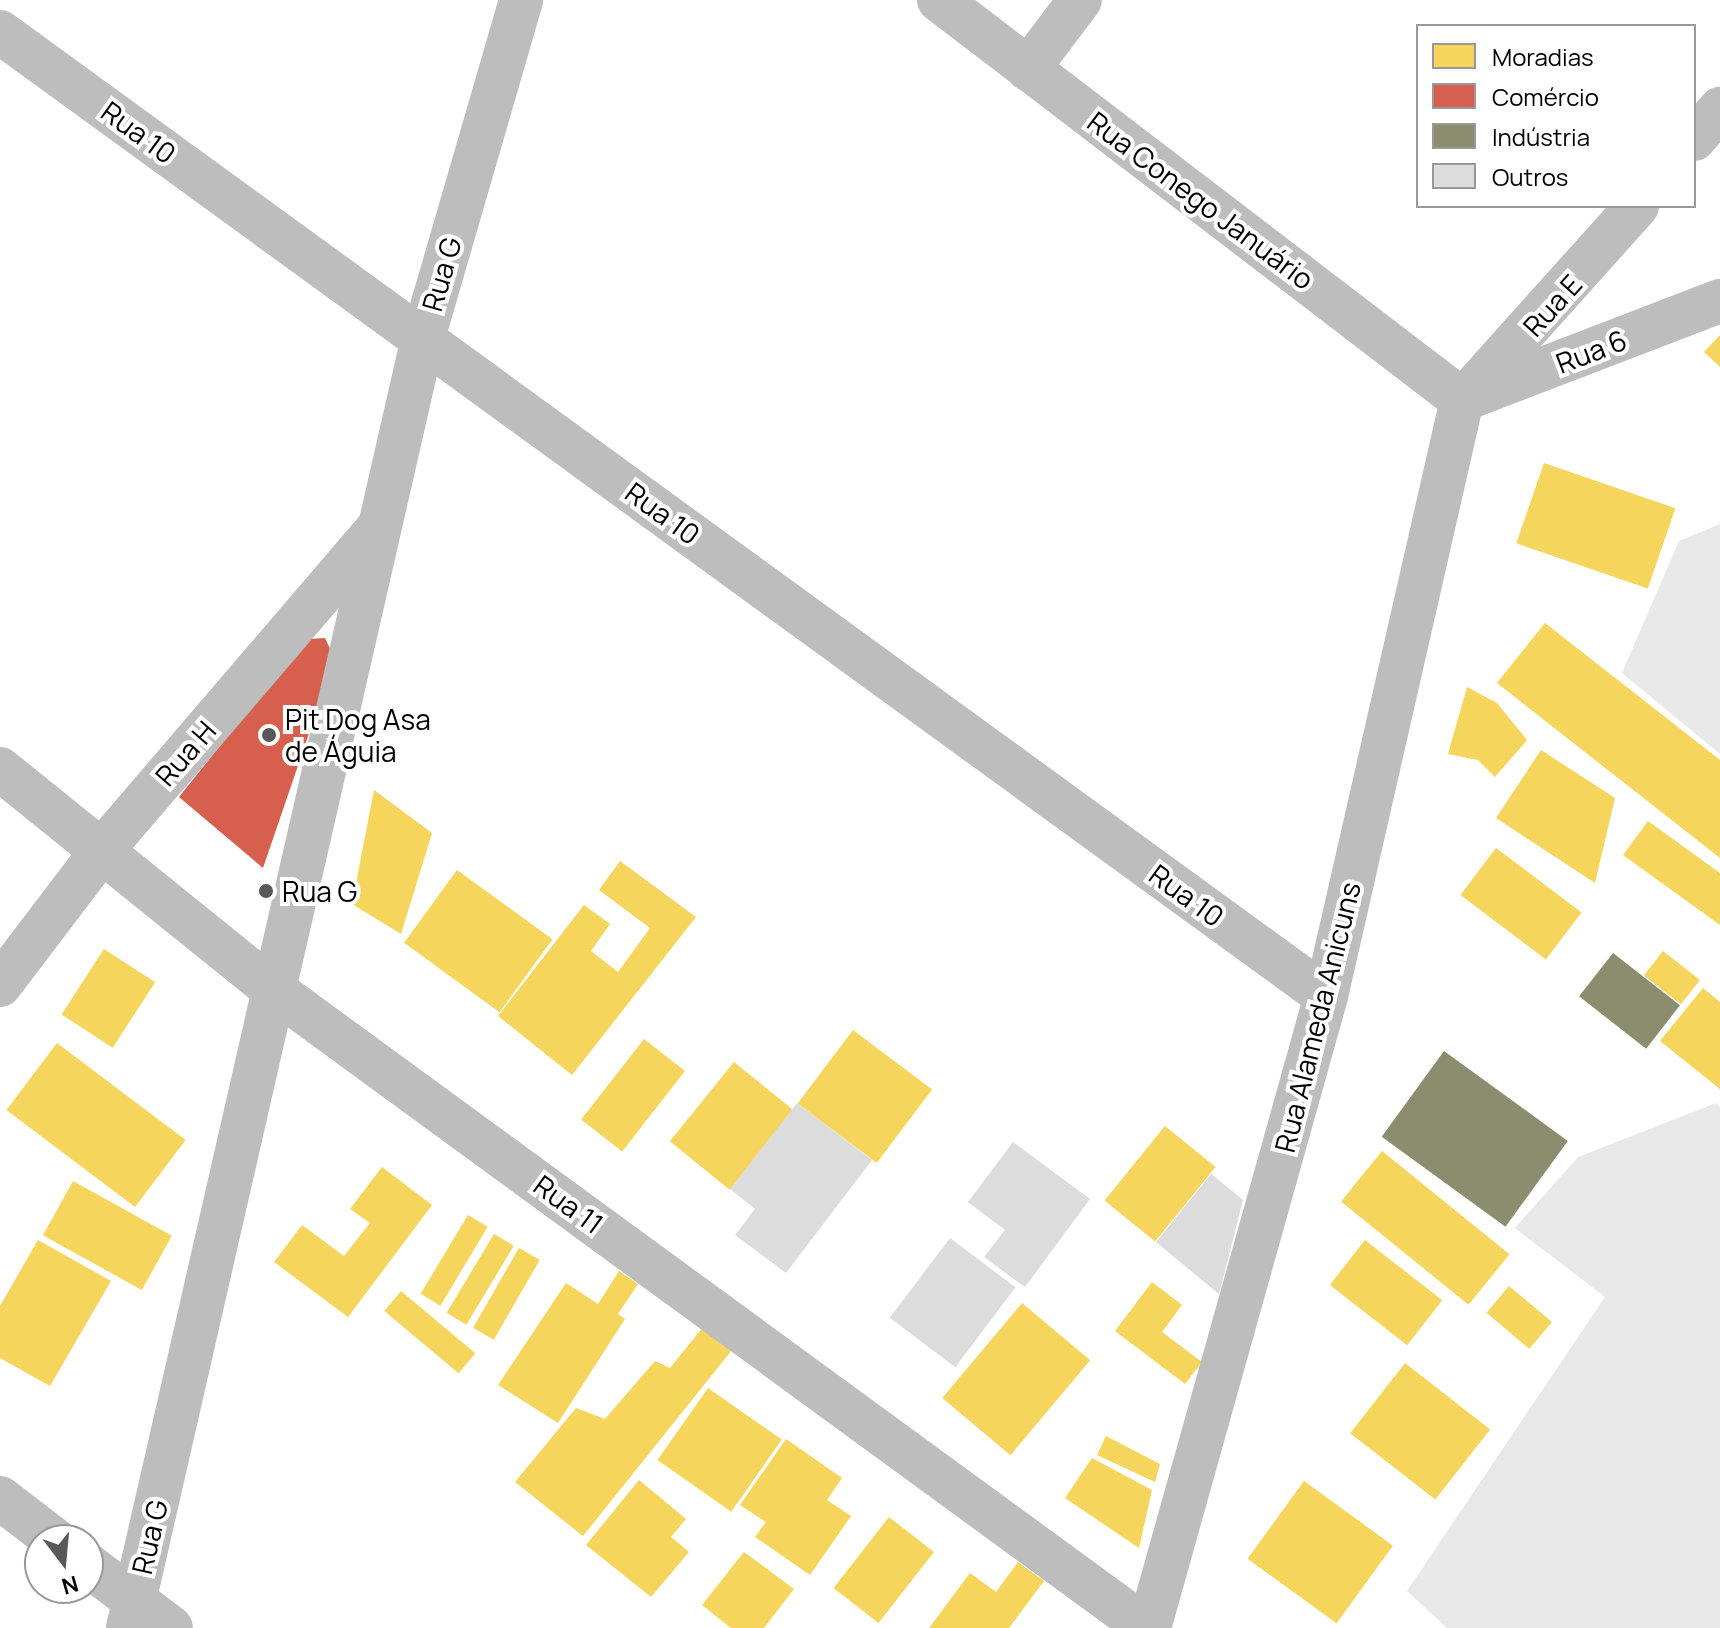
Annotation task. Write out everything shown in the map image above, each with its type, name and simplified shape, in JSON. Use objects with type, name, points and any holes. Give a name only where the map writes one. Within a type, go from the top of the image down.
[{"type":"street","name":"Rua G","points":[[131,1614],[423,338],[521,0]]},
{"type":"street","name":"Rua Conego Januário","points":[[939,0],[1462,400]]},
{"type":"street","points":[[1028,69],[1080,0]]},
{"type":"street","name":"Rua 10","points":[[0,32],[1326,996]]},
{"type":"street","points":[[1696,137],[1720,109]]},
{"type":"street","name":"Rua E","points":[[1462,400],[1635,208]]},
{"type":"street","name":"Rua 6","points":[[1462,400],[1720,301]]},
{"type":"street","name":"Rua Alameda Anicuns","points":[[1148,1628],[1326,996],[1462,400]]},
{"type":"street","name":"Rua H","points":[[0,985],[104,848],[379,527]]},
{"type":"street","name":"Rua 11","points":[[0,769],[104,848],[274,990],[1148,1628]]},
{"type":"street","points":[[0,1498],[34,1524]]},
{"type":"street","points":[[104,1583],[131,1614],[171,1628]]},
{"type":"shaded area","points":[[1720,524],[1720,754],[1622,673],[1679,541]]},
{"type":"shaded area","points":[[1716,1103],[1720,1107],[1720,1628],[1447,1628],[1407,1591],[1605,1297],[1515,1228],[1578,1157]]},
{"type":"building: Moradias","points":[[1720,335],[1720,367],[1704,352]]},
{"type":"building: Moradias","points":[[1544,463],[1675,508],[1648,589],[1516,543]]},
{"type":"building: Moradias","points":[[1545,623],[1720,760],[1720,858],[1497,683]]},
{"type":"building: Moradias","points":[[1467,687],[1497,703],[1527,740],[1495,777],[1478,760],[1448,754]]},
{"type":"building: Moradias","points":[[1541,750],[1615,798],[1595,883],[1496,818]]},
{"type":"building: Moradias","points":[[374,790],[432,833],[401,934],[352,904]]},
{"type":"building: Moradias","points":[[1648,821],[1720,873],[1720,925],[1623,855]]},
{"type":"building: Moradias","points":[[1496,848],[1581,912],[1546,960],[1460,895]]},
{"type":"building: Moradias","points":[[620,861],[696,917],[572,1075],[498,1016],[584,905],[610,924],[591,951],[618,972],[650,928],[599,890]]},
{"type":"building: Moradias","points":[[457,870],[552,939],[500,1012],[404,943]]},
{"type":"building: Moradias","points":[[104,949],[155,982],[113,1048],[62,1014]]},
{"type":"building: Moradias","points":[[1663,951],[1700,980],[1681,1004],[1644,975]]},
{"type":"building: Moradias","points":[[1703,988],[1720,1002],[1720,1089],[1660,1041]]},
{"type":"building: Moradias","points":[[853,1030],[932,1090],[877,1163],[798,1103]]},
{"type":"building: Moradias","points":[[644,1039],[685,1071],[622,1151],[581,1119]]},
{"type":"building: Moradias","points":[[57,1043],[186,1140],[135,1207],[6,1110]]},
{"type":"building: Moradias","points":[[734,1062],[794,1110],[730,1190],[670,1141]]},
{"type":"building: Moradias","points":[[1165,1126],[1216,1167],[1155,1242],[1105,1201]]},
{"type":"building: Moradias","points":[[1382,1151],[1509,1254],[1469,1305],[1341,1202]]},
{"type":"building: Moradias","points":[[382,1167],[432,1205],[348,1317],[274,1262],[302,1225],[344,1256],[370,1223],[350,1209]]},
{"type":"building: Moradias","points":[[73,1181],[172,1236],[142,1290],[43,1235]]},
{"type":"building: Moradias","points":[[468,1215],[488,1227],[440,1306],[421,1294]]},
{"type":"building: Moradias","points":[[494,1234],[514,1246],[466,1325],[447,1313]]},
{"type":"building: Moradias","points":[[38,1240],[111,1281],[50,1386],[0,1358],[0,1306]]},
{"type":"building: Moradias","points":[[1365,1240],[1442,1300],[1407,1345],[1330,1285]]},
{"type":"building: Moradias","points":[[519,1248],[540,1260],[494,1340],[473,1328]]},
{"type":"building: Moradias","points":[[619,1271],[638,1284],[618,1314],[625,1319],[558,1423],[498,1385],[566,1283],[598,1304]]},
{"type":"building: Moradias","points":[[1152,1282],[1182,1305],[1162,1332],[1202,1362],[1185,1384],[1115,1331]]},
{"type":"building: Moradias","points":[[1509,1286],[1552,1322],[1529,1349],[1487,1313]]},
{"type":"building: Moradias","points":[[401,1291],[475,1353],[459,1373],[384,1311]]},
{"type":"building: Moradias","points":[[1022,1303],[1090,1360],[1010,1455],[942,1398]]},
{"type":"building: Moradias","points":[[703,1327],[732,1350],[583,1536],[515,1482],[576,1408],[605,1419],[655,1361],[670,1368]]},
{"type":"building: Moradias","points":[[1405,1363],[1490,1429],[1435,1500],[1350,1433]]},
{"type":"building: Moradias","points":[[708,1388],[782,1440],[731,1512],[658,1460]]},
{"type":"building: Moradias","points":[[1106,1436],[1160,1464],[1155,1482],[1097,1455]]},
{"type":"building: Moradias","points":[[786,1439],[842,1478],[827,1500],[851,1516],[810,1575],[755,1537],[766,1522],[740,1505]]},
{"type":"building: Moradias","points":[[1092,1458],[1152,1490],[1139,1548],[1065,1498]]},
{"type":"building: Moradias","points":[[639,1480],[686,1519],[671,1537],[689,1552],[651,1597],[586,1545]]},
{"type":"building: Moradias","points":[[1304,1481],[1393,1546],[1337,1623],[1248,1559]]},
{"type":"building: Moradias","points":[[889,1517],[934,1552],[879,1623],[834,1588]]},
{"type":"building: Moradias","points":[[744,1552],[794,1589],[764,1628],[731,1628],[702,1605]]},
{"type":"building: Moradias","points":[[1018,1562],[1044,1581],[1009,1628],[929,1628],[970,1573],[996,1592]]},
{"type":"building: Comércio","name":"Pit Dog Asa de Águia","points":[[325,638],[332,653],[330,672],[263,868],[179,797],[299,647],[310,639]]},
{"type":"building: Indústria","points":[[1613,953],[1680,1005],[1646,1049],[1579,996]]},
{"type":"building: Indústria","points":[[1444,1051],[1568,1141],[1505,1227],[1382,1137]]},
{"type":"building: Outros","points":[[797,1103],[872,1160],[786,1273],[735,1235],[755,1209],[730,1189]]},
{"type":"building: Outros","points":[[1013,1142],[1090,1199],[1025,1287],[984,1257],[1005,1230],[968,1202]]},
{"type":"building: Outros","points":[[1211,1174],[1243,1200],[1219,1294],[1156,1242]]},
{"type":"building: Outros","points":[[950,1238],[1015,1287],[955,1367],[890,1318]]},
{"type":"place","name":"Pit Dog Asa de Águia","points":[[269,735]]},
{"type":"place","name":"Rua G","points":[[266,891]]}]
